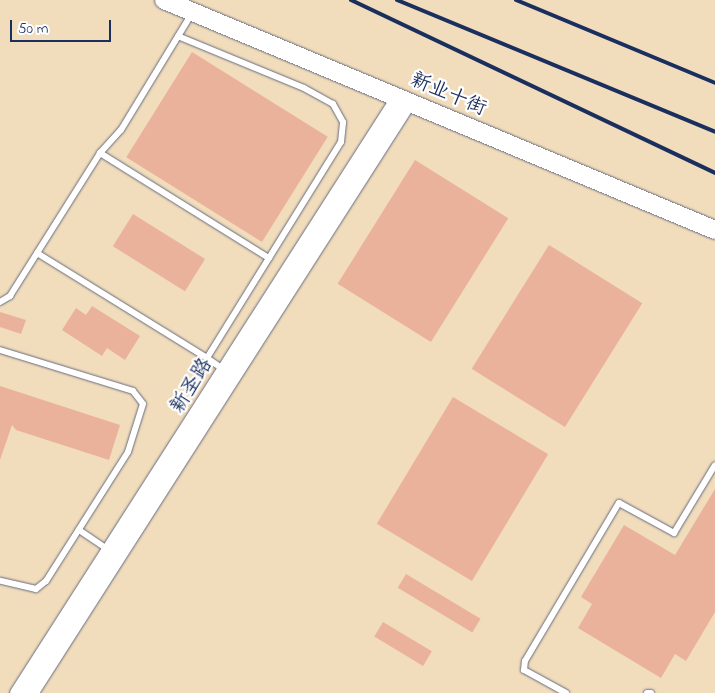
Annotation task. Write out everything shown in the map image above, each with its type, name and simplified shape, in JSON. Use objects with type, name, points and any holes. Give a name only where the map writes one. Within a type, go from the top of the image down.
[{"type":"main road","name":"新业十街","points":[[164,0],[715,230]]},
{"type":"street","name":"新圣路","points":[[30,693],[403,100]]},
{"type":"street","name":"新圣路","points":[[17,693],[116,554]]},
{"type":"lane","points":[[0,302],[10,296],[100,153],[121,130],[192,12]]},
{"type":"lane","points":[[178,36],[304,88],[333,104],[343,122],[341,142],[207,358]]},
{"type":"lane","points":[[100,153],[269,258]]},
{"type":"lane","points":[[37,253],[230,373]]},
{"type":"lane","points":[[0,350],[133,391],[143,404],[128,452],[46,581],[36,589],[0,581]]},
{"type":"lane","points":[[566,693],[524,670],[525,661],[620,503],[674,533],[715,465]]},
{"type":"lane","points":[[78,530],[116,554]]},
{"type":"building","points":[[192,52],[328,137],[262,242],[126,157]]},
{"type":"building","points":[[415,160],[508,218],[431,342],[338,284]]},
{"type":"building","points":[[133,214],[205,259],[185,291],[113,246]]},
{"type":"building","points":[[549,245],[642,303],[565,427],[472,369]]},
{"type":"building","points":[[92,306],[140,336],[125,360],[107,348],[102,356],[62,330],[76,308],[86,315]]},
{"type":"building","points":[[0,312],[26,320],[21,334],[0,327]]},
{"type":"building","points":[[0,386],[120,425],[109,460],[16,430],[12,425],[0,460]]},
{"type":"building","points":[[453,397],[548,454],[472,581],[377,524]]},
{"type":"building","points":[[715,489],[715,612],[686,661],[675,654],[661,678],[578,628],[592,604],[581,597],[624,525],[675,555]]},
{"type":"building","points":[[406,574],[481,619],[472,633],[398,588]]},
{"type":"building","points":[[383,622],[432,651],[423,666],[374,637]]},
{"type":"railway","points":[[351,0],[715,173]]},
{"type":"railway","points":[[397,0],[715,132]]},
{"type":"railway","points":[[516,0],[715,83]]}]
